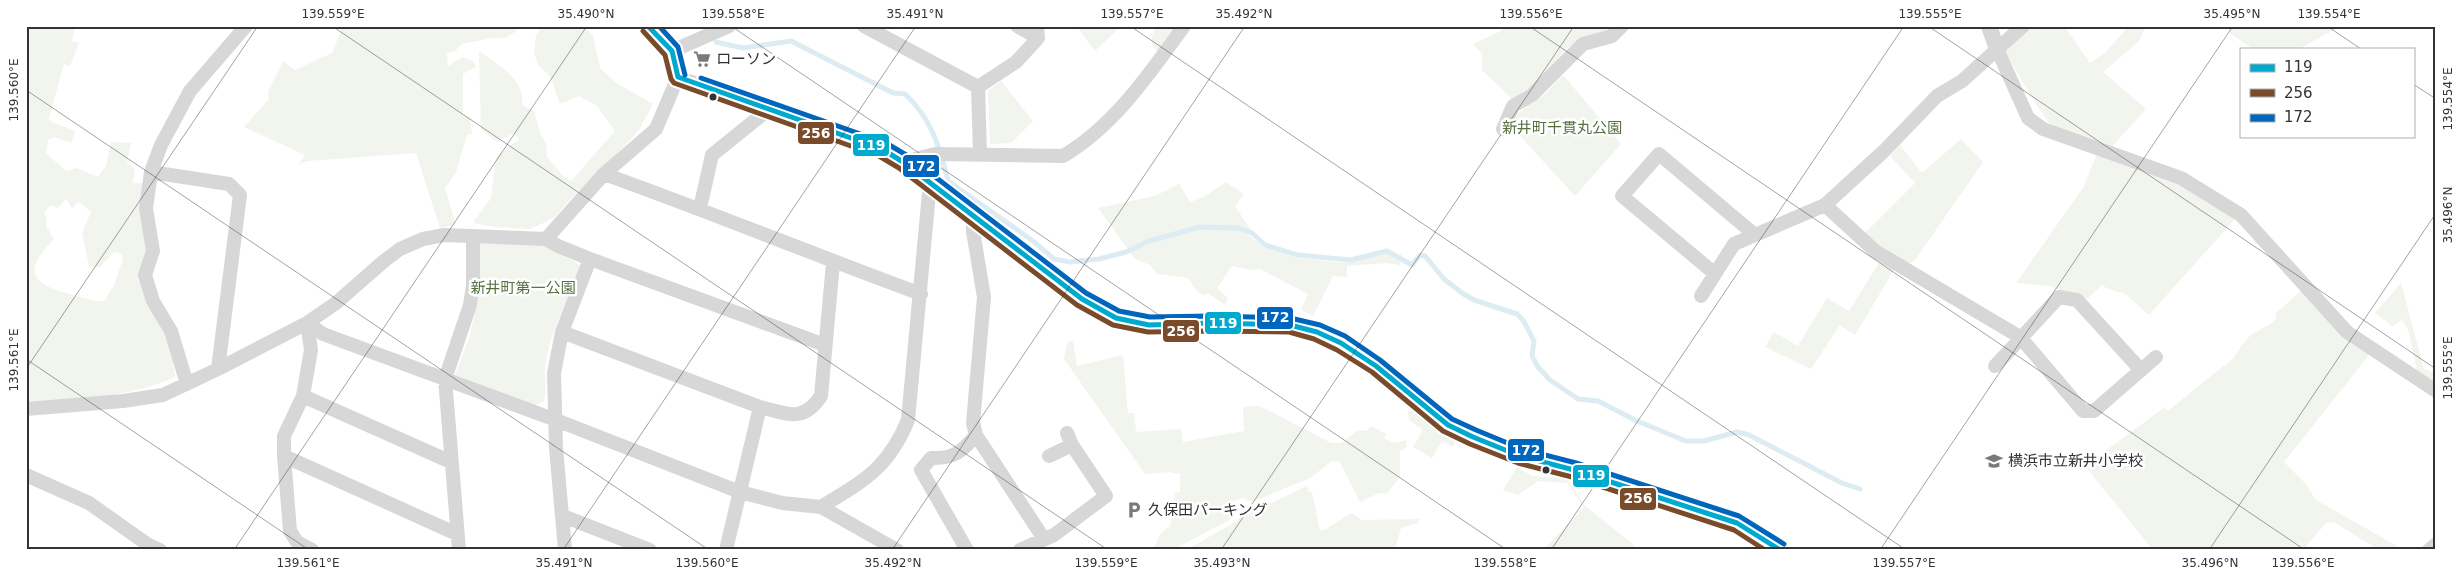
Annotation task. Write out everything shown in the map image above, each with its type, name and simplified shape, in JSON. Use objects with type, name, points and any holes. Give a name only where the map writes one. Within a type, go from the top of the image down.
[{"type":"street","points":[[187,384],[171,331],[154,301],[145,275],[153,251],[146,208],[151,172],[161,145],[190,91],[246,26]]},
{"type":"street","points":[[546,239],[604,174],[656,129],[678,77],[672,52],[648,26]]},
{"type":"street","points":[[672,52],[729,26]]},
{"type":"street","points":[[864,26],[978,87]]},
{"type":"street","points":[[978,87],[1016,62],[1038,32],[1017,26]]},
{"type":"street","points":[[903,162],[935,154],[980,153],[1063,156],[1077,147],[1136,91],[1184,26]]},
{"type":"street","points":[[1503,129],[1513,106],[1532,95],[1583,44],[1612,36],[1622,26]]},
{"type":"street","points":[[1988,26],[2028,118],[2044,129],[2181,178],[2241,215],[2347,332],[2436,391]]},
{"type":"street","points":[[1700,296],[1734,244],[1825,205],[1884,151],[1937,96],[1962,80],[2023,26]]},
{"type":"street","points":[[678,77],[882,149],[930,182],[1082,299],[1116,318],[1149,325],[1210,323],[1290,325],[1317,332],[1341,343],[1369,362],[1448,425],[1473,437],[1520,456],[1574,470],[1737,523],[1780,550]]},
{"type":"street","points":[[978,87],[980,153]]},
{"type":"street","points":[[700,208],[712,155],[769,110]]},
{"type":"street","points":[[1714,273],[1622,196],[1659,154],[1755,235]]},
{"type":"street","points":[[151,172],[229,184],[240,195],[218,369]]},
{"type":"street","points":[[604,174],[700,208],[833,263],[921,294]]},
{"type":"street","points":[[820,507],[880,467],[899,441],[908,420],[930,182]]},
{"type":"street","points":[[1825,205],[1875,251],[2020,338],[2083,411],[2094,411],[2156,356]]},
{"type":"street","points":[[974,215],[973,231],[984,298],[973,423],[976,435],[1044,539]]},
{"type":"street","points":[[26,409],[123,401],[163,394],[187,384],[307,323],[336,303],[400,249],[423,239],[444,234],[546,239],[590,259],[825,345]]},
{"type":"street","points":[[459,550],[445,379],[470,305],[473,285],[473,236]]},
{"type":"street","points":[[565,550],[554,373],[562,332],[590,259]]},
{"type":"street","points":[[562,332],[760,407],[786,414],[804,414],[813,409],[821,396],[833,263]]},
{"type":"street","points":[[1995,366],[2059,297],[2077,300],[2140,369]]},
{"type":"street","points":[[307,323],[323,334],[556,420],[740,492],[782,504],[820,507],[897,550]]},
{"type":"street","points":[[307,323],[311,350],[303,396],[284,436],[284,456],[290,531],[297,542],[312,550]]},
{"type":"street","points":[[303,396],[451,462]]},
{"type":"street","points":[[726,550],[760,407]]},
{"type":"street","points":[[967,550],[921,470],[930,458],[946,459],[964,448],[976,435]]},
{"type":"street","points":[[1020,550],[1054,535],[1106,496],[1070,439],[1049,456]]},
{"type":"street","points":[[284,456],[458,534]]},
{"type":"street","points":[[26,475],[89,503],[147,544],[160,550]]},
{"type":"street","points":[[563,516],[650,550]]},
{"type":"street","points":[[2429,550],[2436,544]]},
{"type":"green space","points":[[26,26],[75,26],[72,41],[79,43],[70,66],[64,64],[49,118],[50,121],[75,131],[71,143],[54,137],[48,140],[46,153],[66,171],[77,168],[98,177],[106,166],[111,142],[131,143],[127,163],[135,169],[133,183],[145,183],[149,249],[143,275],[169,332],[175,377],[157,384],[121,393],[26,402]],"holes":[[[65,200],[68,201],[72,209],[78,201],[91,212],[82,233],[89,266],[99,268],[114,252],[121,254],[123,259],[114,285],[104,301],[92,300],[48,287],[40,282],[36,276],[37,260],[54,239],[46,226],[47,220],[44,213],[51,205],[58,208]]]},
{"type":"green space","points":[[343,26],[517,26],[516,31],[506,38],[492,38],[462,44],[455,51],[447,53],[448,66],[462,57],[473,61],[476,67],[463,74],[463,116],[470,117],[472,134],[467,135],[456,172],[445,188],[456,225],[440,228],[416,153],[307,161],[299,164],[305,155],[244,127],[269,99],[268,92],[283,61],[295,70],[332,53]]},
{"type":"green space","points":[[542,26],[582,26],[593,35],[600,68],[616,83],[653,104],[639,130],[591,182],[572,197],[554,218],[530,229],[495,227],[473,223],[491,198],[496,157],[519,139],[514,133],[497,142],[481,129],[479,51],[502,67],[515,80],[520,88],[522,105],[534,111],[541,136],[546,143],[547,157],[564,177],[571,181],[615,131],[597,106],[579,96],[560,104],[550,76],[538,65],[534,52],[536,36]]},
{"type":"green space","points":[[1076,26],[1121,26],[1095,51]]},
{"type":"green space","points":[[1157,26],[1176,26],[1157,52],[1152,39]]},
{"type":"green space","points":[[1505,26],[1611,26],[1609,30],[1583,37],[1564,51],[1546,76],[1512,99],[1482,70],[1482,54],[1473,44],[1501,31]]},
{"type":"green space","points":[[2031,26],[2064,26],[2090,63],[2105,53],[2129,26],[2146,26],[2139,41],[2103,72],[2146,109],[2110,149],[2062,132],[2048,122],[2037,106],[2004,50]]},
{"type":"green space","points":[[2227,26],[2340,26],[2301,48],[2252,48],[2231,34]]},
{"type":"green space","name":"新井町千貫丸公園","points":[[1564,76],[1621,144],[1575,196],[1510,125],[1517,114],[1545,94]]},
{"type":"green space","points":[[1001,81],[1033,121],[1011,143],[990,144],[988,91]]},
{"type":"green space","points":[[1961,139],[1983,162],[1915,260],[1908,265],[1878,247],[1864,234],[1915,183],[1890,156],[1900,145],[1922,173]]},
{"type":"green space","points":[[2097,154],[2185,186],[2235,219],[2149,315],[2128,296],[2102,285],[2086,300],[2079,293],[2063,291],[2049,286],[2016,283],[2083,188]]},
{"type":"green space","points":[[1226,182],[1244,194],[1235,206],[1251,230],[1247,234],[1265,248],[1297,258],[1344,263],[1388,253],[1402,255],[1400,265],[1386,263],[1347,266],[1347,277],[1333,276],[1313,316],[1301,310],[1308,294],[1260,269],[1250,270],[1232,266],[1217,288],[1228,298],[1225,305],[1209,294],[1203,295],[1197,291],[1188,278],[1157,274],[1150,265],[1135,259],[1098,208],[1155,196],[1179,184],[1190,202],[1202,198]]},
{"type":"green space","name":"新井町第一公園","points":[[542,243],[583,267],[561,313],[548,349],[545,367],[546,391],[544,401],[535,406],[455,375],[469,338],[479,296],[479,244]]},
{"type":"green space","points":[[1880,261],[1894,270],[1855,335],[1840,325],[1811,369],[1765,347],[1774,332],[1798,346],[1827,298],[1849,311]]},
{"type":"green space","points":[[2401,283],[2424,369],[2436,373],[2436,388],[2418,376],[2409,332],[2402,320],[2392,326],[2375,313]]},
{"type":"green space","points":[[2303,289],[2367,349],[2369,355],[2284,462],[2305,483],[2316,500],[2404,550],[2379,550],[2334,522],[2326,523],[2307,545],[2307,550],[2153,550],[2085,466],[2165,407],[2168,411],[2227,364],[2251,335],[2272,323],[2277,316],[2275,314]]},
{"type":"green space","points":[[1073,341],[1077,366],[1123,355],[1128,413],[1134,413],[1136,432],[1181,429],[1183,442],[1244,431],[1243,407],[1258,406],[1331,443],[1342,443],[1358,430],[1367,431],[1371,426],[1386,434],[1384,438],[1394,443],[1406,440],[1407,447],[1400,451],[1400,477],[1387,493],[1379,493],[1360,502],[1340,462],[1332,461],[1310,478],[1252,502],[1243,498],[1233,501],[1231,518],[1228,521],[1172,550],[1153,550],[1161,533],[1170,526],[1175,493],[1180,492],[1180,474],[1168,472],[1145,474],[1064,359],[1067,342]]},
{"type":"green space","points":[[1414,408],[1432,422],[1458,437],[1453,447],[1442,441],[1432,458],[1413,447],[1423,430],[1409,420],[1408,412]]},
{"type":"green space","points":[[1517,467],[1532,476],[1567,478],[1585,506],[1640,550],[1543,550],[1584,507],[1567,483],[1538,481],[1518,495],[1503,490]]},
{"type":"green space","points":[[1307,486],[1309,492],[1312,492],[1320,531],[1352,513],[1362,520],[1419,519],[1418,523],[1401,528],[1395,550],[1186,550],[1237,521],[1242,512],[1254,511]]},
{"type":"waterway","points":[[716,42],[743,48],[791,41],[893,93],[905,94],[922,113],[928,123],[942,156],[948,181],[1033,241],[1054,259],[1070,262],[1099,259],[1126,252],[1149,241],[1200,227],[1239,228],[1252,233],[1265,245],[1297,255],[1351,260],[1387,251],[1412,265],[1420,255],[1425,256],[1444,279],[1462,293],[1474,300],[1517,314],[1523,320],[1534,341],[1532,356],[1538,367],[1550,380],[1578,399],[1598,401],[1637,421],[1686,441],[1704,441],[1737,432],[1749,435],[1842,483],[1860,489]]},
{"type":"transit line","name":"119","points":[[648,26],[672,51],[678,77]]},
{"type":"transit line","name":"172","points":[[659,26],[678,47],[685,75]]},
{"type":"transit line","name":"256","points":[[643,31],[665,55],[671,79],[674,83],[879,156],[899,168],[1077,305],[1113,325],[1148,332],[1289,332],[1314,339],[1337,350],[1372,372],[1443,431],[1470,444],[1518,463],[1572,477],[1734,530],[1765,550]]},
{"type":"transit line","name":"119","points":[[678,77],[882,149],[903,162],[1082,299],[1116,318],[1149,325],[1211,323],[1290,325],[1317,332],[1341,343],[1376,366],[1448,425],[1473,437],[1520,456],[1574,470],[1737,523],[1780,550]]},
{"type":"transit line","name":"172","points":[[701,78],[886,143],[908,156],[1086,293],[1119,311],[1150,317],[1290,318],[1320,325],[1345,336],[1380,360],[1452,419],[1522,449],[1576,463],[1739,516],[1784,544]]},
{"type":"place","name":"ローソン","points":[[702,59]]},
{"type":"place","name":"横浜市立新井小学校","points":[[1994,461]]},
{"type":"place","name":"久保田パーキング","points":[[1134,510]]}]
